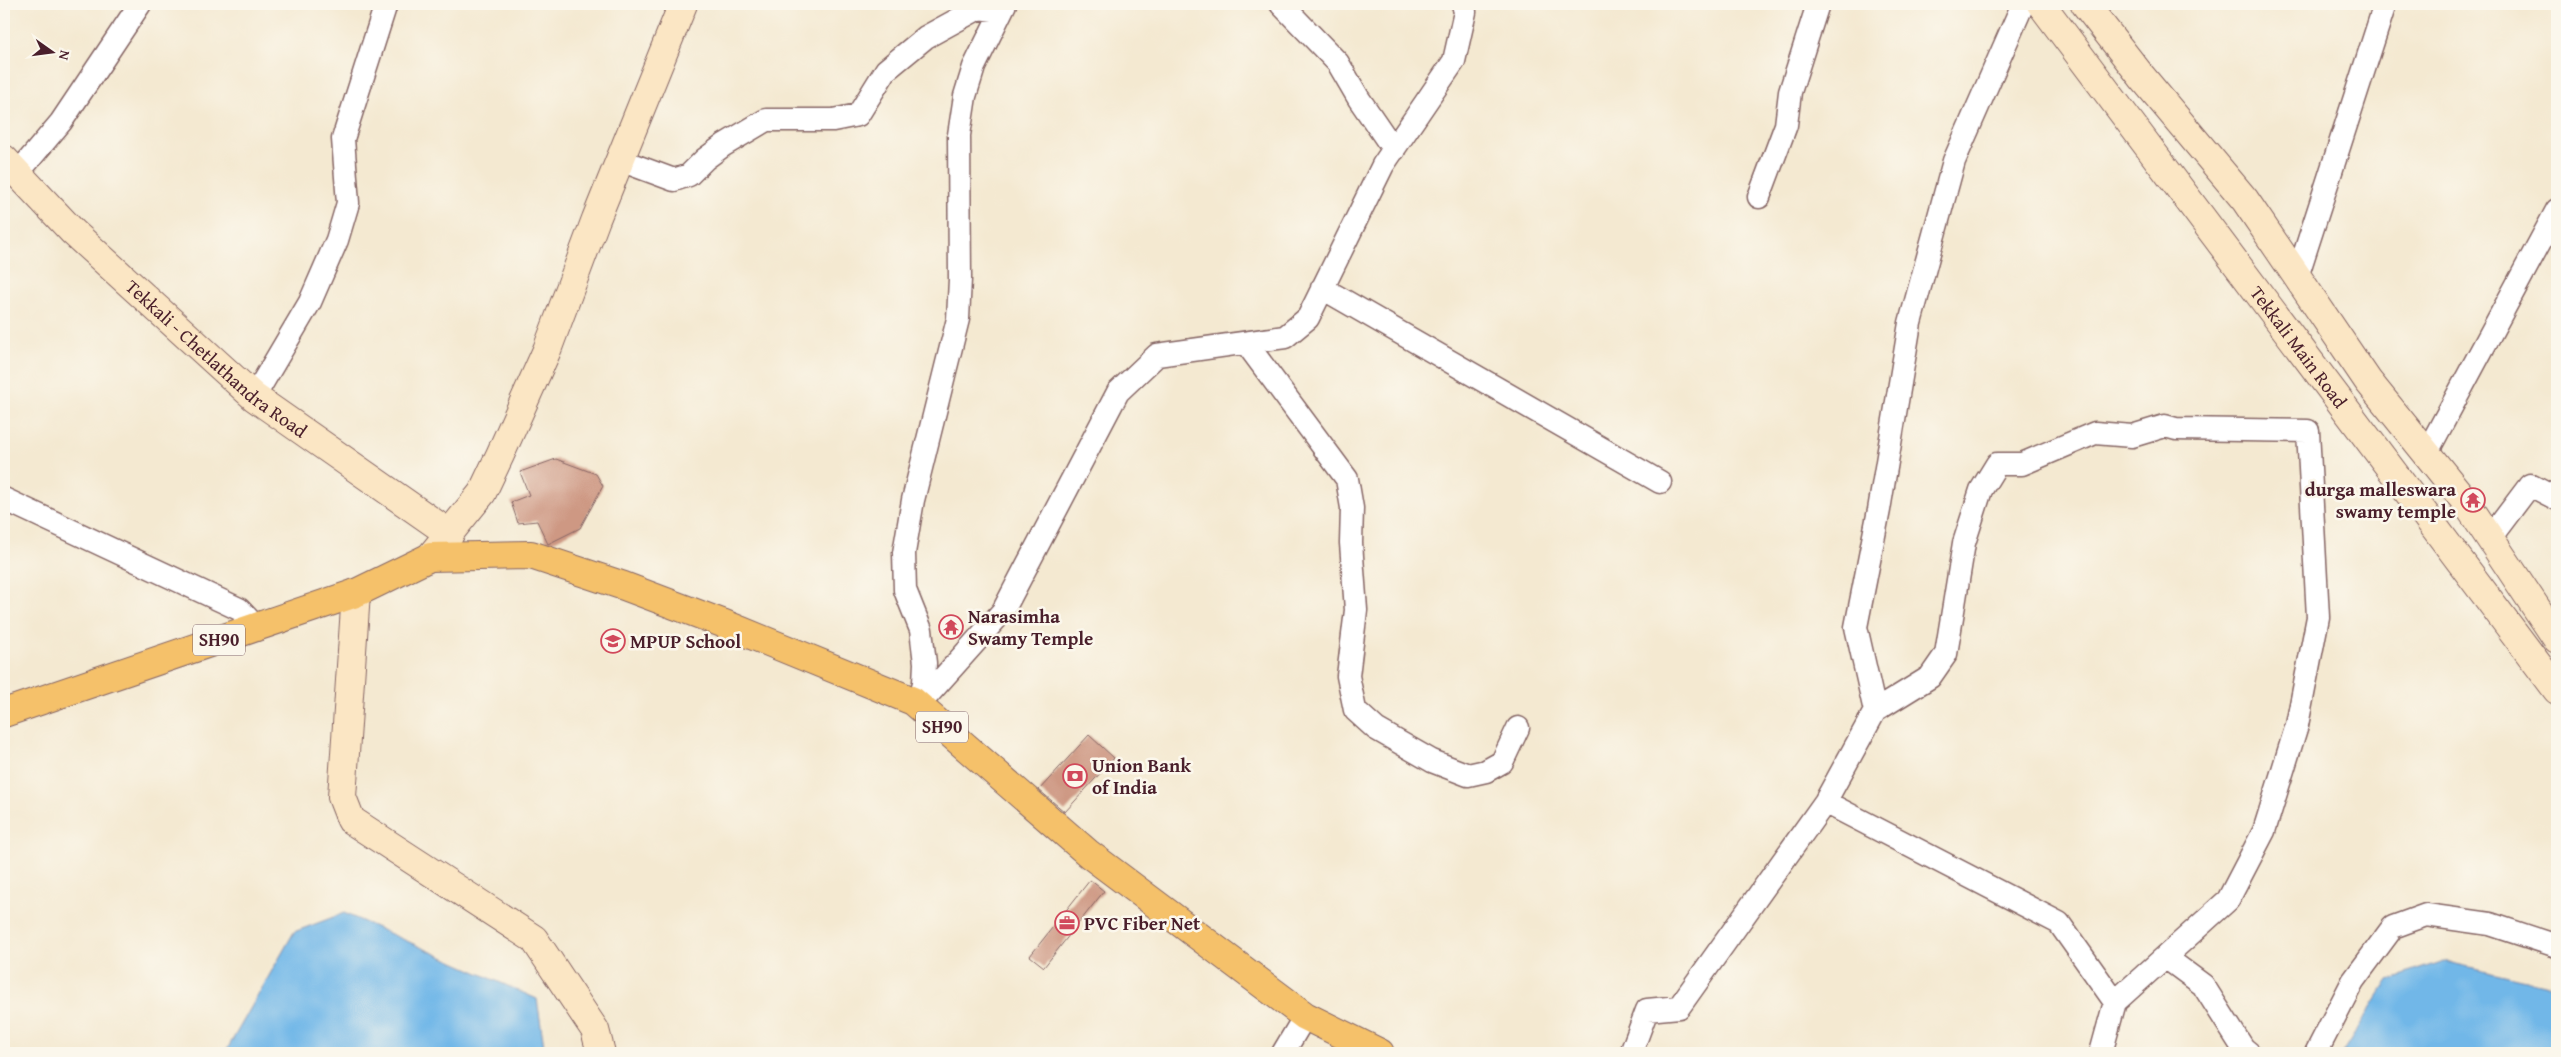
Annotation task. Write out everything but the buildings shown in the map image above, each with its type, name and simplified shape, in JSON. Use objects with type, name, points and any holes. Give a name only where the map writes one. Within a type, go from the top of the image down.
[{"type":"main road","points":[[430,557],[482,492],[500,455],[547,350],[620,160],[683,4]]},
{"type":"main road","name":"Tekkali Main Road","points":[[2041,4],[2557,690]]},
{"type":"main road","name":"Tekkali Main Road","points":[[2085,4],[2142,77],[2245,200],[2368,381],[2466,501],[2557,639]]},
{"type":"main road","name":"Tekkali - Chetlathandra Road","points":[[10,167],[73,232],[254,397],[450,534]]},
{"type":"main road","name":"SH90","points":[[4,713],[356,592],[430,557],[531,555],[624,586],[722,623],[913,701],[1089,854],[1304,1016],[1380,1053]]},
{"type":"main road","points":[[356,592],[342,796],[350,820],[534,939],[594,1030],[601,1053]]},
{"type":"street","points":[[10,167],[61,122],[140,4]]},
{"type":"street","points":[[254,397],[310,302],[337,240],[348,203],[342,139],[386,4]]},
{"type":"street","points":[[1281,4],[1338,63],[1359,100],[1394,150]]},
{"type":"street","points":[[918,706],[1002,611],[1118,392],[1158,356],[1285,338],[1308,318],[1383,165],[1454,61],[1465,12],[1463,4]]},
{"type":"street","points":[[1759,197],[1786,126],[1790,92],[1818,4]]},
{"type":"street","points":[[1875,711],[1856,627],[1879,510],[1910,323],[1954,161],[2023,4]]},
{"type":"street","points":[[2297,277],[2385,4]]},
{"type":"street","points":[[620,160],[674,180],[689,175],[705,159],[724,145],[766,120],[834,120],[858,115],[886,70],[926,37],[980,8],[1003,8],[974,67],[965,96],[959,135],[960,279],[958,319],[913,500],[904,553],[905,590],[920,630],[925,663],[924,683],[918,706]]},
{"type":"street","points":[[2426,454],[2557,210]]},
{"type":"street","points":[[1322,288],[1660,482]]},
{"type":"street","points":[[1246,343],[1347,479],[1352,508],[1351,543],[1356,610],[1348,676],[1355,710],[1384,734],[1432,761],[1468,775],[1486,770],[1502,762],[1518,728]]},
{"type":"street","points":[[1631,1053],[1647,1010],[1679,1007],[1825,802],[1875,711],[1930,677],[1946,654],[1964,543],[1981,490],[1997,464],[2022,464],[2095,433],[2132,436],[2165,426],[2176,429],[2308,431],[2318,617],[2296,725],[2264,831],[2228,900],[2115,1002],[2101,1053]]},
{"type":"street","points":[[2490,538],[2530,486],[2557,499]]},
{"type":"street","points":[[4,499],[239,609],[256,627]]},
{"type":"street","points":[[1825,802],[2059,923],[2115,1002]]},
{"type":"street","points":[[2316,1053],[2353,981],[2393,927],[2426,915],[2490,924],[2557,946]]},
{"type":"street","points":[[2165,957],[2203,985],[2243,1048],[2249,1053]]},
{"type":"street","points":[[1283,1053],[1304,1016]]},
{"type":"water","points":[[344,913],[537,999],[545,1053],[225,1053],[294,932]]},
{"type":"water","points":[[2443,961],[2557,987],[2557,1053],[2342,1053],[2388,980]]},
{"type":"place","name":"durga malleswara swamy temple","points":[[2473,500]]},
{"type":"place","name":"Narasimha Swamy Temple","points":[[951,627]]},
{"type":"place","name":"MPUP School","points":[[613,641]]},
{"type":"place","name":"Union Bank of India","points":[[1075,776]]},
{"type":"place","name":"PVC Fiber Net","points":[[1067,923]]}]
